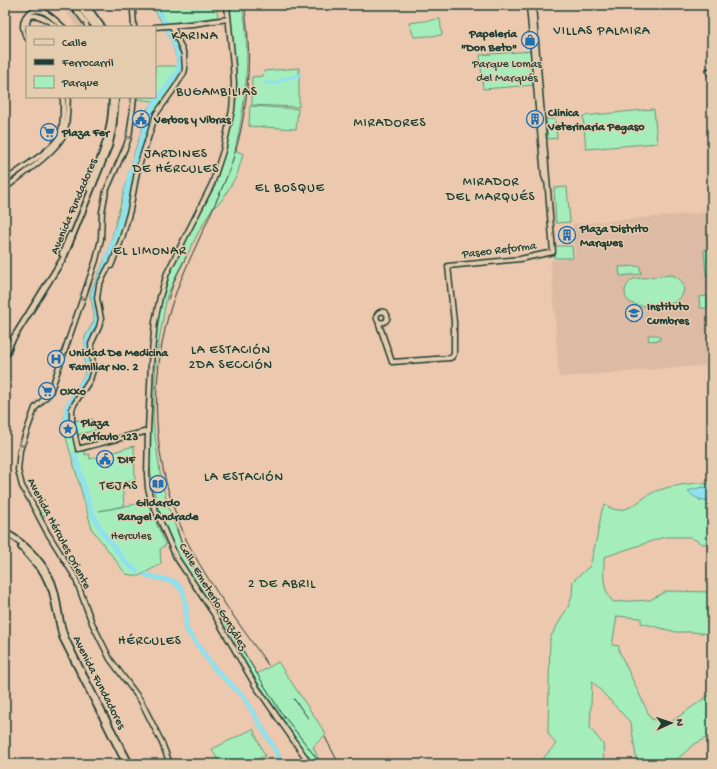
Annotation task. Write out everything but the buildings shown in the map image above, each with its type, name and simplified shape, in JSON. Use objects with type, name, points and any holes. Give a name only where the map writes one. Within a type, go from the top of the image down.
[{"type":"main road","points":[[78,5],[94,26]]},
{"type":"main road","points":[[86,5],[101,26]]},
{"type":"main road","name":"Avenida Fundadores","points":[[5,350],[16,329],[61,256],[72,233],[106,144],[110,126],[112,98]]},
{"type":"main road","name":"Avenida Fundadores","points":[[5,357],[11,342],[70,245],[109,146],[113,129],[116,98]]},
{"type":"main road","name":"Avenida Fundadores","points":[[5,533],[28,553],[43,572],[52,591],[62,638],[126,764]]},
{"type":"main road","name":"Avenida Fundadores","points":[[5,533],[17,538],[45,570],[55,590],[65,636],[130,764]]},
{"type":"street","points":[[72,5],[87,26]]},
{"type":"street","points":[[82,5],[98,26]]},
{"type":"street","points":[[130,5],[133,11],[134,26]]},
{"type":"street","name":"Calle Emeterio González","points":[[227,5],[234,79],[232,110],[223,152],[212,184],[165,280],[152,345],[147,475],[151,500],[176,557],[214,614],[255,685],[310,764]]},
{"type":"street","points":[[530,5],[544,176],[547,182]]},
{"type":"street","points":[[533,5],[547,182]]},
{"type":"street","points":[[711,5],[712,21]]},
{"type":"street","points":[[26,36],[23,31],[24,20],[26,16],[36,11],[46,13],[61,26]]},
{"type":"street","points":[[27,26],[30,18],[36,15],[45,18],[55,26]]},
{"type":"street","points":[[156,27],[228,19]]},
{"type":"street","points":[[148,431],[78,449],[72,420],[72,409],[90,380],[93,370],[91,344],[101,322],[97,298],[99,285],[110,266],[122,238],[130,210],[137,172],[156,114],[184,73],[184,54],[172,26]]},
{"type":"street","points":[[708,71],[712,76]]},
{"type":"street","name":"Avenida Hércules Oriente","points":[[134,98],[126,146],[106,191],[102,212],[101,238],[96,260],[50,393],[35,408],[20,450],[18,470],[22,486],[42,524],[75,577],[92,623],[110,659],[141,701],[162,743],[170,764]]},
{"type":"street","points":[[5,181],[55,143],[61,130],[65,102]]},
{"type":"street","points":[[5,188],[58,145],[66,128],[65,102]]},
{"type":"street","name":"Paseo Reforma","points":[[382,332],[392,362],[452,357],[454,354],[454,322],[448,266],[520,259],[553,252],[547,182]]},
{"type":"street","points":[[384,311],[388,316],[383,322],[382,332],[376,314],[384,311]]},
{"type":"street","points":[[378,321],[383,322]]},
{"type":"shaded area","points":[[61,5],[72,5],[86,23],[83,26],[76,26]]},
{"type":"shaded area","name":"Instituto Cumbres","points":[[712,212],[712,365],[559,377],[551,261],[575,258],[573,224]]},
{"type":"green space","name":"Hercules","points":[[151,5],[216,5],[218,17],[170,23],[184,59],[183,70],[176,83],[153,116],[129,206],[111,264],[98,289],[99,323],[91,338],[92,372],[73,407],[72,421],[93,419],[96,430],[76,435],[80,449],[84,450],[85,455],[89,454],[90,459],[134,446],[135,480],[122,483],[124,506],[99,511],[147,502],[166,545],[160,549],[161,564],[139,576],[126,574],[92,529],[62,423],[65,422],[64,418],[66,407],[85,374],[85,337],[94,321],[94,312],[90,294],[108,252],[147,110],[154,101],[136,98],[156,98],[156,66],[177,66],[177,59],[172,43]]},
{"type":"green space","points":[[229,5],[242,5],[246,29],[247,62],[245,92],[235,150],[243,154],[237,175],[222,200],[211,210],[167,295],[157,352],[153,421],[161,480],[169,509],[183,547],[194,569],[257,674],[278,662],[326,734],[313,747],[321,764],[313,764],[253,675],[211,604],[182,562],[158,511],[148,456],[150,383],[157,321],[163,293],[171,269],[215,186],[224,156],[235,102],[235,65]]},
{"type":"green space","points":[[440,19],[442,35],[414,37],[409,23]]},
{"type":"green space","name":"Parque Lomas del Marqués","points":[[532,51],[534,85],[483,89],[480,55]]},
{"type":"green space","points":[[299,68],[299,107],[252,105],[252,77],[263,76],[264,71]]},
{"type":"green space","points":[[250,106],[298,109],[296,129],[249,126]]},
{"type":"green space","points":[[654,109],[657,143],[586,149],[583,116]]},
{"type":"green space","points":[[546,119],[555,119],[557,138],[548,139]]},
{"type":"green space","points":[[567,187],[570,222],[556,223],[554,188]]},
{"type":"green space","points":[[554,246],[572,246],[573,258],[554,258]]},
{"type":"green space","points":[[712,249],[712,275],[706,275],[704,250]]},
{"type":"green space","points":[[640,266],[641,274],[620,276],[619,267]]},
{"type":"green space","points":[[671,275],[680,280],[684,288],[681,296],[673,303],[645,306],[632,303],[627,299],[625,293],[626,289],[628,284],[633,279]]},
{"type":"green space","points":[[707,296],[708,308],[700,308],[699,297]]},
{"type":"green space","points":[[648,335],[659,335],[660,340],[649,341]]},
{"type":"green space","points":[[699,483],[712,485],[712,489],[702,487],[699,500],[712,501],[712,542],[703,544],[690,537],[664,537],[604,557],[604,575],[605,586],[613,602],[650,600],[667,591],[712,592],[712,634],[676,632],[641,623],[641,618],[617,616],[612,645],[619,646],[619,651],[651,719],[671,722],[712,693],[712,735],[693,745],[672,764],[637,764],[631,723],[592,681],[590,728],[603,744],[604,764],[538,764],[556,744],[548,733],[550,638],[568,607],[572,596],[573,581],[590,566],[602,510],[605,505],[613,509],[620,510],[633,505],[659,490],[679,485]]},
{"type":"green space","points":[[44,505],[46,515],[42,517],[37,507]]},
{"type":"green space","points":[[253,729],[265,756],[248,764],[220,764],[212,749]]},
{"type":"water","points":[[702,487],[712,489],[712,501],[702,500],[690,494],[688,491]]},
{"type":"waterway","points":[[66,419],[67,407],[88,374],[87,342],[97,322],[97,313],[93,294],[106,263],[124,207],[130,174],[152,107],[178,71],[179,61],[177,51],[156,5]]},
{"type":"waterway","points":[[265,83],[275,84],[283,79],[300,75]]},
{"type":"waterway","points":[[75,455],[90,508],[95,519],[104,534],[126,563],[137,571]]},
{"type":"waterway","points":[[146,575],[175,582],[183,591],[186,606],[186,629],[215,669],[244,697],[277,753],[281,764]]},
{"type":"railway","points":[[244,5],[247,23],[248,83],[242,123],[227,176],[181,279],[169,313],[159,366],[157,420],[159,446],[164,473],[171,499],[186,539],[217,593],[268,665]]},
{"type":"railway","points":[[168,299],[176,276],[186,257]]},
{"type":"railway","points":[[177,529],[182,545],[208,594],[280,711],[321,764]]},
{"type":"railway","points":[[294,699],[308,718]]},
{"type":"railway","points":[[325,737],[339,764]]},
{"type":"place","name":"Papeleria \"Don Beto\"","points":[[530,40]]},
{"type":"place","name":"Verbos y Vibras","points":[[141,119]]},
{"type":"place","name":"Clinica Veterinaria Pegaso","points":[[535,119]]},
{"type":"place","name":"Plaza Fer","points":[[49,132]]},
{"type":"place","name":"Plaza Distrito Marques","points":[[567,235]]},
{"type":"place","name":"Instituto Cumbres","points":[[634,313]]},
{"type":"place","name":"Unidad De Medicina Familiar No. 2","points":[[56,359]]},
{"type":"place","name":"Oxxo","points":[[47,391]]},
{"type":"place","name":"Plaza Artículo 123","points":[[68,429]]},
{"type":"place","name":"DIF","points":[[105,459]]},
{"type":"place","name":"Gildardo Rangel Andrade","points":[[158,484]]},
{"type":"district","name":"VILLAS PALMIRA","points":[[602,29]]},
{"type":"district","name":"KARINA","points":[[195,34]]},
{"type":"district","name":"BUGAMBILIAS","points":[[217,90]]},
{"type":"district","name":"MIRADORES","points":[[390,121]]},
{"type":"district","name":"JARDINES DE HÉRCULES","points":[[176,160]]},
{"type":"district","name":"EL BOSQUE","points":[[290,186]]},
{"type":"district","name":"MIRADOR DEL MARQUÉS","points":[[491,188]]},
{"type":"district","name":"EL LIMONAR","points":[[150,249]]},
{"type":"district","name":"LA ESTACIÓN 2DA SECCIÓN","points":[[231,356]]},
{"type":"district","name":"LA ESTACIÓN","points":[[244,475]]},
{"type":"district","name":"TEJAS","points":[[119,484]]},
{"type":"district","name":"2 DE ABRIL","points":[[282,582]]},
{"type":"district","name":"HÉRCULES","points":[[150,639]]}]
